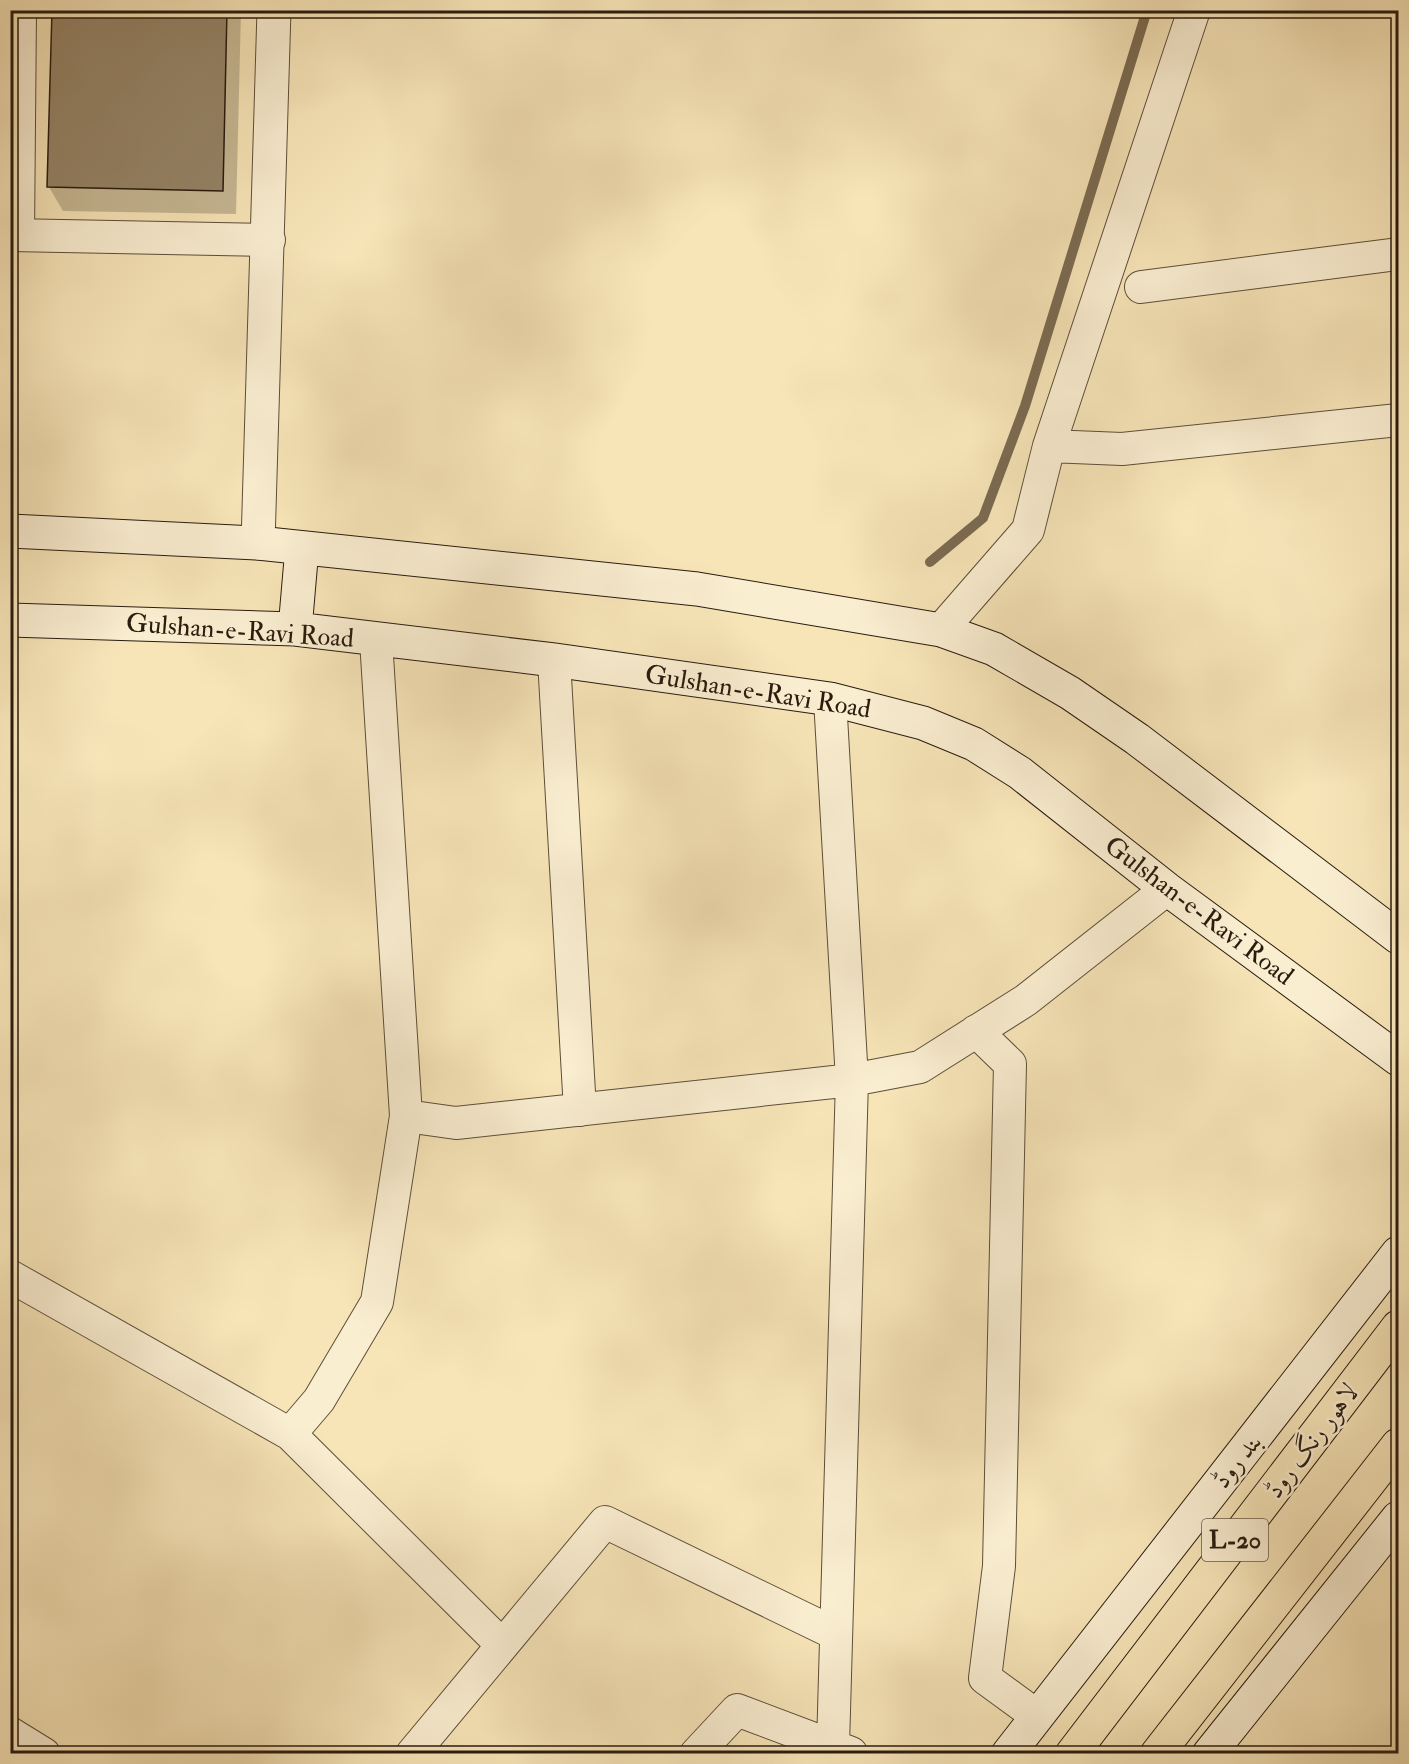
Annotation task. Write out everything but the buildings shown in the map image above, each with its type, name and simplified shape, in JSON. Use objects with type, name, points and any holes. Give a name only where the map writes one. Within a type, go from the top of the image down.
[{"type":"highway","name":"لاہور رنگ روڈ","points":[[1072,1754],[1398,1328]]},
{"type":"highway","name":"L-20","points":[[1157,1754],[1398,1445]]},
{"type":"main road","points":[[258,543],[269,240],[274,10]]},
{"type":"main road","points":[[10,531],[258,543],[697,589],[941,630],[994,649],[1030,668],[1080,700],[1137,739],[1398,937]]},
{"type":"main road","points":[[295,629],[302,548]]},
{"type":"main road","name":"Gulshan-e-Ravi Road","points":[[10,620],[295,629],[554,660],[830,699],[922,723],[974,744],[1020,773],[1167,889],[1398,1059]]},
{"type":"main road","name":"بند روڈ","points":[[1008,1754],[1398,1253]]},
{"type":"main road","points":[[1209,1754],[1398,1518]]},
{"type":"street","points":[[20,10],[14,235],[269,240]]},
{"type":"street","points":[[941,630],[1028,530],[1048,446],[1194,10]]},
{"type":"street","points":[[1141,287],[1398,254]]},
{"type":"street","points":[[1048,446],[1122,449],[1398,420]]},
{"type":"street","points":[[290,1434],[319,1400],[377,1302],[406,1116],[376,640]]},
{"type":"street","points":[[554,660],[580,1110]]},
{"type":"street","points":[[696,1754],[737,1710],[842,1750],[836,1634],[852,1080],[830,699]]},
{"type":"street","points":[[406,1116],[456,1123],[852,1080],[920,1067],[1026,1000],[1167,889]]},
{"type":"street","points":[[976,1031],[1010,1064],[999,1566],[985,1678],[1037,1716]]},
{"type":"street","points":[[10,1276],[290,1434],[502,1645]]},
{"type":"street","points":[[412,1754],[605,1522],[836,1634]]},
{"type":"street","points":[[10,1734],[44,1754]]},
{"type":"waterway","points":[[930,562],[983,518],[1025,406],[1147,10]]}]
